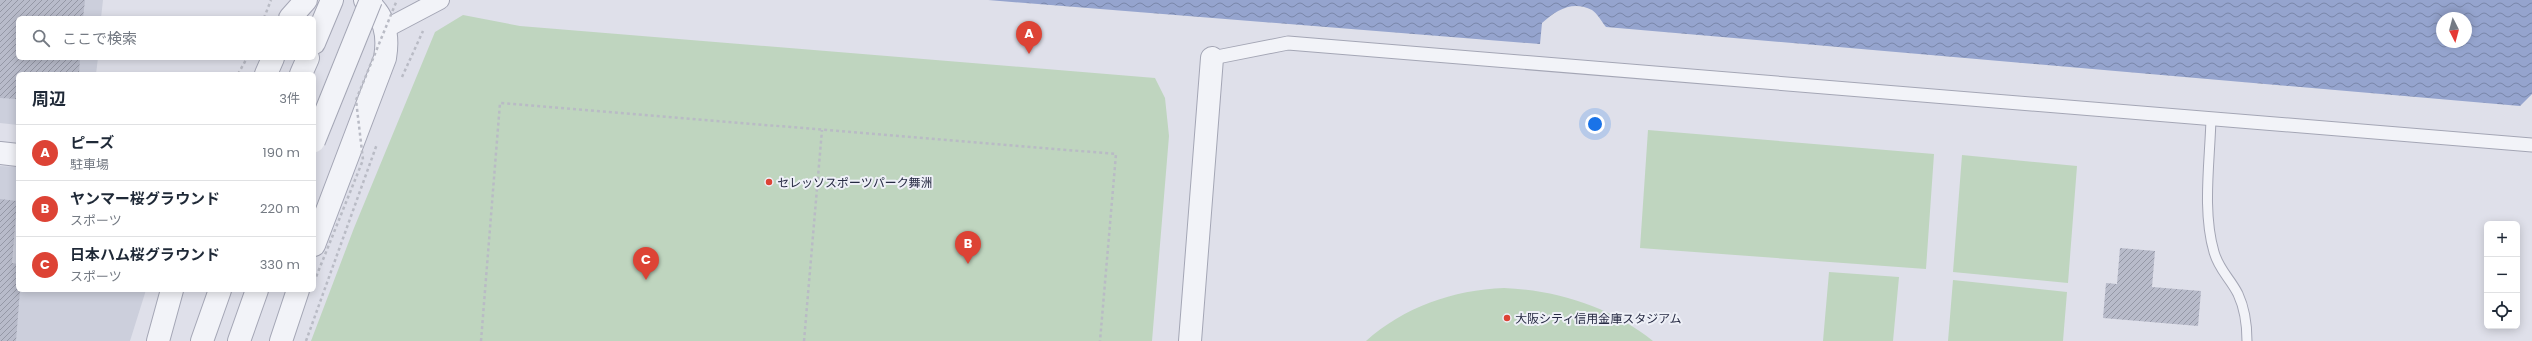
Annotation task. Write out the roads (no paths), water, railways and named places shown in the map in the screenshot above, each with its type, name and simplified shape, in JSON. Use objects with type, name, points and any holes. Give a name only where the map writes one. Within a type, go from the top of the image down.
[{"type":"street","points":[[292,16],[306,0]]},
{"type":"street","points":[[316,38],[332,0]]},
{"type":"street","points":[[316,241],[385,58],[387,45],[385,29],[376,10],[365,0]]},
{"type":"street","points":[[316,136],[371,0]]},
{"type":"street","points":[[385,29],[440,0]]},
{"type":"street","points":[[1190,341],[1212,58],[1288,43],[2532,145]]},
{"type":"street","points":[[267,72],[272,60]]},
{"type":"street","points":[[302,72],[307,60]]},
{"type":"street","points":[[0,153],[16,155]]},
{"type":"street","points":[[158,341],[171,292]]},
{"type":"street","points":[[202,341],[219,292]]},
{"type":"street","points":[[239,341],[256,292]]},
{"type":"street","points":[[280,341],[297,292]]},
{"type":"lane","points":[[2211,118],[2208,213],[2213,250],[2220,270],[2238,294],[2246,320],[2247,341]]},
{"type":"water","points":[[988,0],[2532,0],[2532,94],[2520,106],[1606,27],[1594,11],[1578,6],[1565,8],[1553,14],[1542,23],[1540,44]]},
{"type":"place","name":"ピーズ","points":[[1029,54]]},
{"type":"place","name":"セレッソスポーツパーク舞洲","points":[[769,182]]},
{"type":"place","name":"ヤンマー桜グラウンド","points":[[968,264]]},
{"type":"place","name":"日本ハム桜グラウンド","points":[[646,280]]},
{"type":"place","name":"大阪シティ信用金庫スタジアム","points":[[1507,318]]}]
